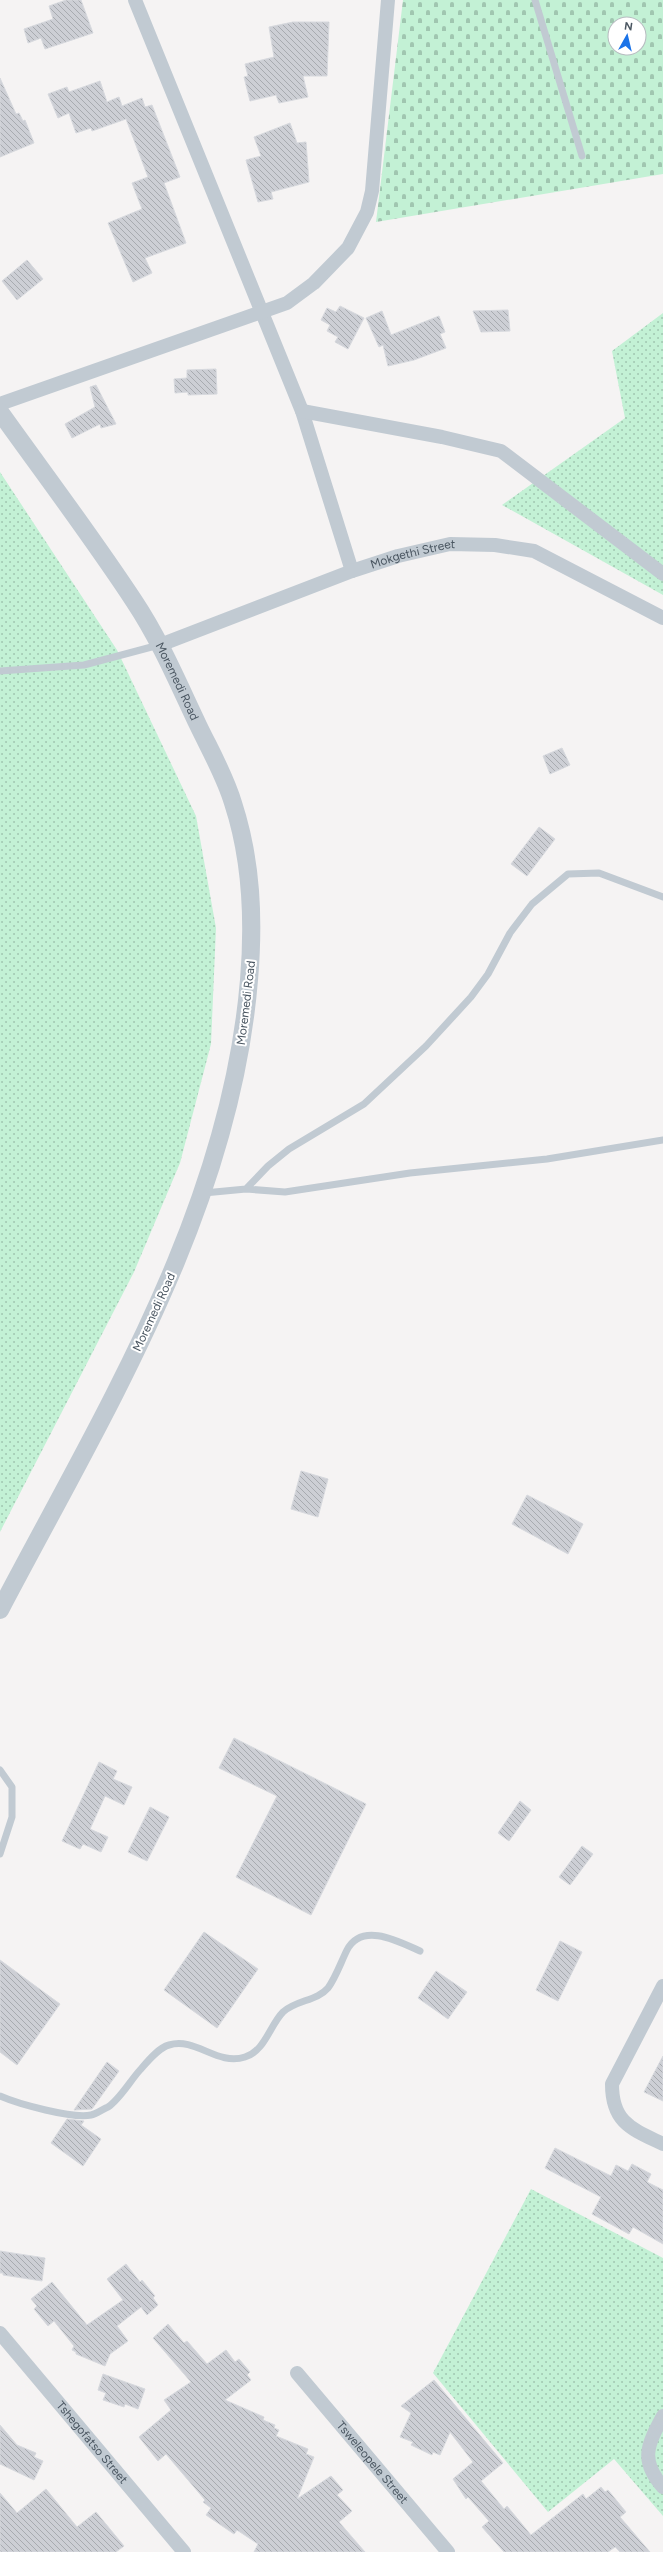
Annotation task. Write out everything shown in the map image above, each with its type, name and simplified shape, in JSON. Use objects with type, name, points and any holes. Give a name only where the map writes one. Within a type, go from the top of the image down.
[{"type":"street","points":[[134,0],[261,314],[302,411],[352,571]]},
{"type":"street","points":[[0,404],[261,314],[286,303],[334,265],[358,233],[367,212],[372,191],[388,0]]},
{"type":"street","points":[[302,411],[442,437],[501,452],[663,574]]},
{"type":"street","name":"Moremedi Road","points":[[0,412],[135,602],[160,645],[233,802],[248,860],[252,942],[248,999],[239,1061],[204,1193],[178,1259],[144,1336],[0,1610]]},
{"type":"street","name":"Mokgethi Street","points":[[160,645],[352,571],[398,556],[450,544],[495,545],[534,551],[663,618]]},
{"type":"street","points":[[663,1986],[612,2084],[612,2100],[625,2125],[663,2144]]},
{"type":"street","name":"Tshegofatso Street","points":[[0,2333],[184,2552]]},
{"type":"street","name":"Tsweleopele Street","points":[[297,2373],[448,2552]]},
{"type":"street","points":[[663,2416],[649,2442],[647,2455],[650,2469],[663,2487]]},
{"type":"lane","points":[[535,0],[582,156]]},
{"type":"lane","points":[[0,671],[84,665],[160,645]]},
{"type":"lane","points":[[246,1189],[268,1166],[289,1149],[364,1104],[426,1046],[471,998],[488,974],[510,933],[532,904],[568,874],[599,873],[663,897]]},
{"type":"lane","points":[[204,1193],[246,1189],[285,1192],[410,1173],[547,1159],[663,1140]]},
{"type":"lane","points":[[0,1770],[12,1787],[12,1817],[0,1854]]},
{"type":"lane","points":[[0,2096],[16,2103],[54,2112],[91,2115],[109,2106],[150,2058],[168,2045],[186,2043],[225,2059],[246,2057],[262,2045],[283,2012],[298,2002],[319,1995],[328,1988],[348,1947],[362,1937],[381,1934],[420,1951]]},
{"type":"green space","points":[[403,0],[663,0],[663,174],[376,222]]},
{"type":"green space","points":[[663,313],[663,595],[502,505],[625,418],[612,351]]},
{"type":"green space","points":[[0,472],[117,650],[196,816],[216,928],[211,1044],[180,1163],[134,1272],[0,1532]]},
{"type":"green space","points":[[531,2189],[663,2258],[663,2516],[614,2459],[548,2512],[433,2373]]},
{"type":"building","points":[[66,0],[81,0],[93,33],[45,49],[41,38],[28,43],[24,29],[53,19],[49,6]]},
{"type":"building","points":[[293,22],[329,22],[327,76],[303,76],[308,97],[279,103],[276,95],[250,101],[244,77],[248,76],[245,64],[274,57],[269,27]]},
{"type":"building","points":[[0,78],[16,114],[19,113],[23,121],[25,120],[34,143],[0,157]]},
{"type":"building","points":[[100,81],[107,102],[119,97],[122,106],[142,98],[145,107],[152,105],[180,177],[164,183],[186,243],[145,258],[152,273],[133,282],[108,223],[142,209],[132,183],[148,177],[126,119],[92,131],[91,128],[76,133],[69,113],[58,118],[48,94],[67,87],[69,92]]},
{"type":"building","points":[[290,123],[297,143],[306,142],[309,182],[271,192],[273,199],[258,202],[246,160],[261,156],[254,137]]},
{"type":"building","points":[[27,260],[43,279],[17,300],[2,281]]},
{"type":"building","points":[[340,306],[364,318],[348,349],[335,342],[338,337],[327,331],[330,325],[321,320],[327,308],[336,312]]},
{"type":"building","points":[[508,310],[510,331],[481,332],[473,311]]},
{"type":"building","points":[[382,311],[391,335],[439,316],[445,332],[440,334],[446,348],[414,360],[388,366],[383,345],[379,347],[366,318]]},
{"type":"building","points":[[216,369],[217,394],[188,395],[188,392],[175,393],[174,379],[187,378],[187,370]]},
{"type":"building","points":[[96,385],[116,424],[101,428],[100,424],[72,438],[65,424],[95,407],[90,387]]},
{"type":"building","points":[[562,748],[570,765],[550,774],[543,756]]},
{"type":"building","points":[[539,827],[555,839],[527,876],[511,864]]},
{"type":"building","points":[[301,1471],[328,1479],[318,1517],[291,1509]]},
{"type":"building","points":[[527,1495],[583,1524],[568,1554],[512,1524]]},
{"type":"building","points":[[234,1738],[366,1804],[311,1915],[236,1877],[277,1796],[219,1768]]},
{"type":"building","points":[[99,1762],[117,1771],[113,1779],[132,1787],[124,1805],[105,1796],[90,1829],[108,1837],[101,1852],[83,1844],[80,1849],[62,1841]]},
{"type":"building","points":[[520,1801],[531,1810],[509,1841],[498,1833]]},
{"type":"building","points":[[150,1807],[169,1817],[147,1861],[128,1852]]},
{"type":"building","points":[[582,1846],[593,1854],[570,1885],[559,1877]]},
{"type":"building","points":[[204,1932],[258,1969],[217,2028],[164,1990]]},
{"type":"building","points":[[560,1941],[582,1952],[558,2001],[536,1990]]},
{"type":"building","points":[[0,1960],[60,2004],[17,2065],[0,2052]]},
{"type":"building","points":[[436,1971],[467,1992],[448,2019],[418,1998]]},
{"type":"building","points":[[663,2056],[663,2101],[644,2092]]},
{"type":"building","points":[[107,2062],[119,2071],[92,2109],[74,2110]]},
{"type":"building","points":[[67,2119],[84,2121],[81,2125],[101,2139],[83,2166],[51,2143]]},
{"type":"building","points":[[555,2148],[611,2176],[616,2165],[628,2171],[632,2164],[651,2174],[647,2182],[663,2190],[663,2244],[633,2227],[629,2234],[592,2214],[601,2197],[545,2168]]},
{"type":"building","points":[[0,2251],[45,2258],[42,2281],[3,2275],[3,2273],[0,2273]]},
{"type":"building","points":[[126,2264],[140,2282],[142,2280],[155,2296],[153,2298],[158,2305],[147,2315],[141,2307],[117,2326],[128,2341],[110,2354],[105,2366],[76,2354],[76,2352],[72,2350],[74,2346],[54,2321],[48,2326],[34,2309],[37,2306],[31,2299],[52,2282],[87,2325],[123,2300],[107,2279]]},
{"type":"building","points":[[168,2324],[184,2343],[187,2341],[207,2364],[226,2350],[235,2362],[239,2359],[250,2372],[247,2375],[251,2380],[225,2400],[264,2417],[263,2420],[275,2425],[274,2428],[279,2430],[276,2436],[308,2449],[306,2454],[314,2457],[297,2499],[331,2476],[343,2490],[337,2495],[352,2511],[339,2522],[365,2552],[254,2552],[258,2544],[237,2530],[234,2534],[206,2515],[211,2508],[203,2502],[205,2500],[166,2454],[158,2461],[139,2437],[171,2410],[164,2400],[191,2382],[153,2338]]},
{"type":"building","points":[[103,2374],[145,2389],[138,2409],[125,2404],[124,2407],[103,2400],[106,2393],[98,2390]]},
{"type":"building","points":[[434,2380],[503,2463],[481,2481],[504,2509],[507,2506],[531,2535],[583,2494],[586,2499],[601,2487],[605,2492],[608,2490],[626,2512],[620,2517],[650,2552],[620,2552],[615,2547],[608,2552],[504,2552],[482,2527],[489,2521],[468,2497],[466,2499],[453,2479],[473,2462],[450,2432],[440,2455],[433,2452],[432,2455],[411,2445],[413,2442],[400,2437],[411,2413],[401,2406]]},
{"type":"building","points":[[0,2425],[17,2445],[36,2453],[34,2457],[43,2461],[34,2480],[0,2464]]},
{"type":"building","points":[[46,2489],[77,2527],[96,2512],[124,2546],[116,2552],[0,2552],[0,2493],[17,2513]]}]
